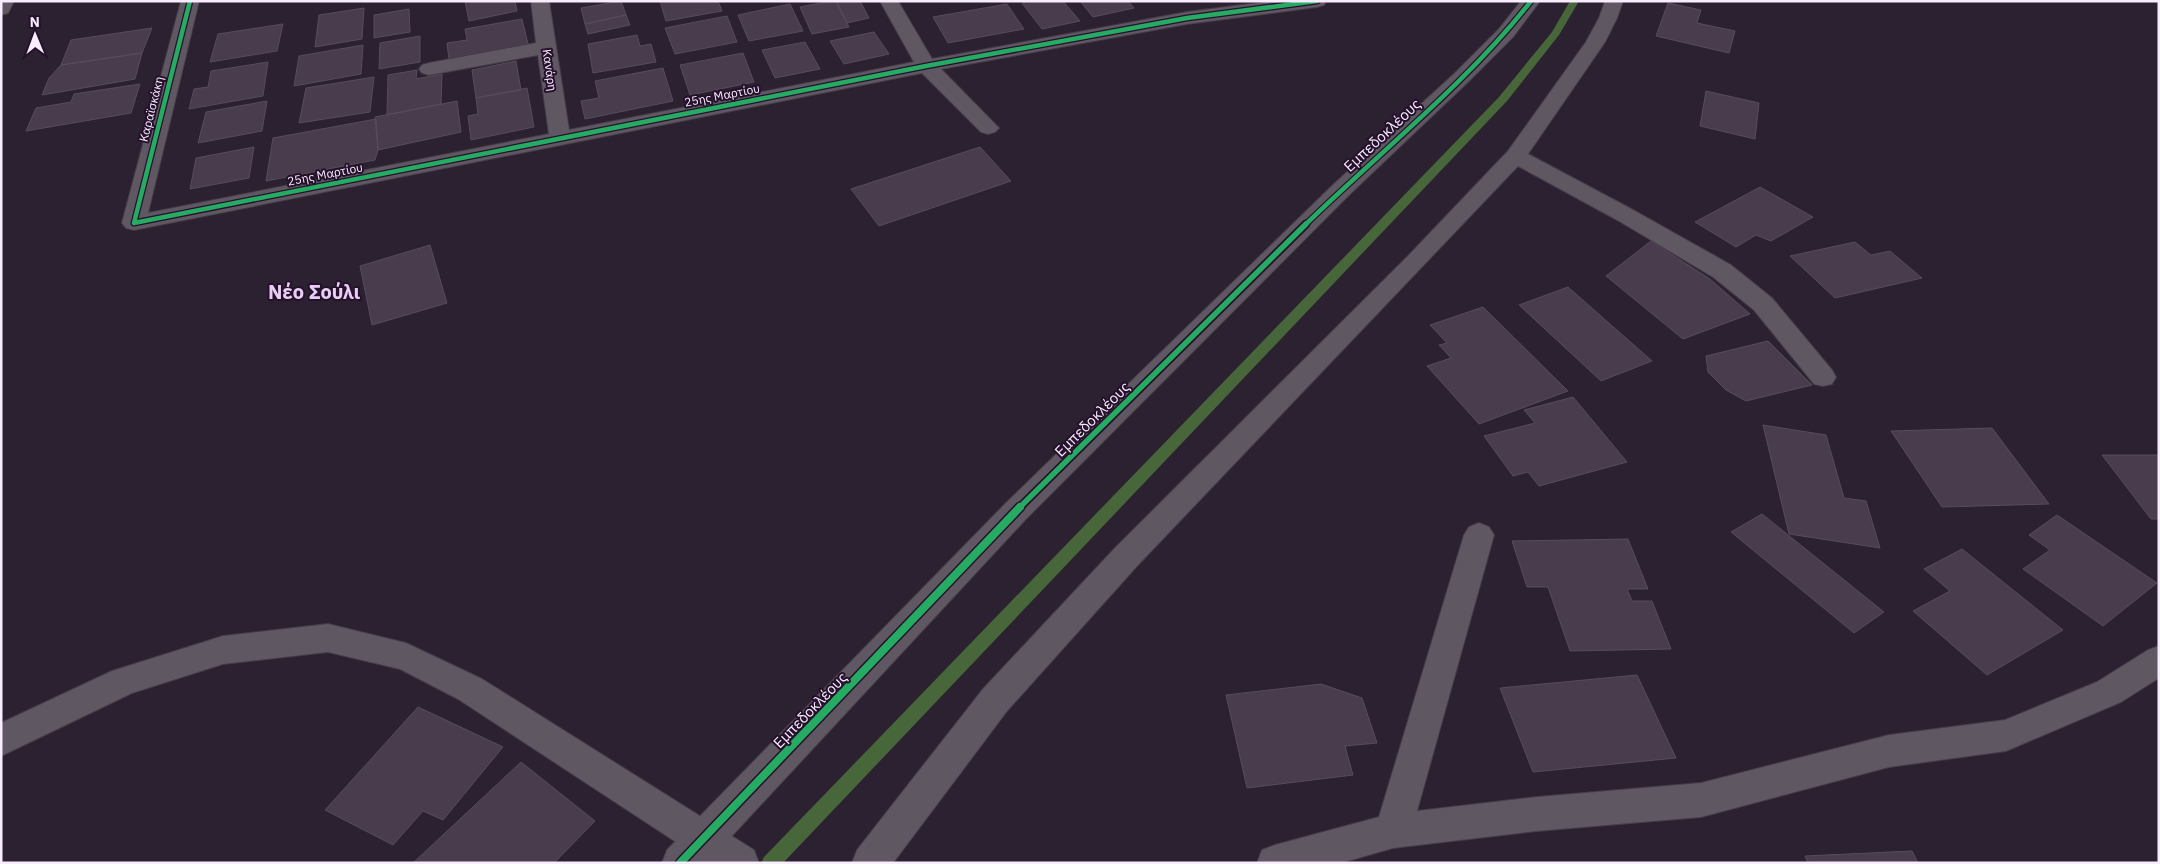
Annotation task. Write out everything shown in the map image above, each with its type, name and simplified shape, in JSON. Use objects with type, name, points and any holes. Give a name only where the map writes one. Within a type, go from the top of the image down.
[{"type":"street","points":[[1,9],[5,1]]},
{"type":"street","name":"Καραϊσκάκη","points":[[134,223],[190,1]]},
{"type":"street","name":"Κανάρη","points":[[540,1],[560,140]]},
{"type":"street","points":[[889,1],[926,66],[988,128]]},
{"type":"street","name":"25ης Μαρτίου","points":[[134,223],[926,66],[1247,6],[1317,1]]},
{"type":"street","name":"Εμπεδοκλέους","points":[[692,851],[1015,512],[1342,189],[1449,90],[1506,33],[1531,1]]},
{"type":"street","points":[[870,863],[995,700],[1126,557],[1417,260],[1516,156],[1595,42],[1608,18],[1614,1]]},
{"type":"street","points":[[429,70],[547,47]]},
{"type":"street","points":[[1516,156],[1653,230],[1722,271],[1763,304],[1823,377]]},
{"type":"street","points":[[1393,831],[1479,535]]},
{"type":"street","points":[[1,740],[133,678],[223,650],[328,638],[406,657],[470,689],[692,851],[741,863]]},
{"type":"street","points":[[1275,863],[1393,831],[1537,814],[1701,800],[1889,751],[2006,735],[2109,692],[2159,660]]},
{"type":"building","points":[[465,1],[515,1],[517,11],[469,21]]},
{"type":"building","points":[[621,1],[626,15],[585,24],[581,8]]},
{"type":"building","points":[[660,1],[718,1],[722,11],[666,21]]},
{"type":"building","points":[[836,1],[849,27],[812,34],[800,7]]},
{"type":"building","points":[[836,1],[860,1],[869,18],[847,23]]},
{"type":"building","points":[[1032,1],[1063,1],[1080,21],[1042,29],[1022,3]]},
{"type":"building","points":[[1080,1],[1128,1],[1134,8],[1093,17]]},
{"type":"building","points":[[1668,3],[1701,10],[1697,23],[1735,31],[1729,53],[1656,36]]},
{"type":"building","points":[[790,4],[803,31],[749,41],[738,15]]},
{"type":"building","points":[[1007,4],[1024,29],[948,43],[933,17]]},
{"type":"building","points":[[364,8],[362,39],[315,47],[319,15]]},
{"type":"building","points":[[409,9],[410,32],[374,38],[374,15]]},
{"type":"building","points":[[626,15],[630,25],[588,34],[585,24]]},
{"type":"building","points":[[727,16],[737,42],[675,54],[665,28]]},
{"type":"building","points":[[522,19],[528,44],[449,60],[447,43],[467,40],[465,29]]},
{"type":"building","points":[[283,24],[277,51],[210,62],[218,34]]},
{"type":"building","points":[[152,28],[142,53],[61,65],[71,40]]},
{"type":"building","points":[[874,32],[889,54],[844,64],[830,41]]},
{"type":"building","points":[[637,35],[640,46],[651,44],[656,62],[593,73],[588,44]]},
{"type":"building","points":[[420,36],[420,62],[379,69],[380,43]]},
{"type":"building","points":[[805,42],[820,69],[775,78],[762,50]]},
{"type":"building","points":[[363,45],[361,74],[294,86],[299,56]]},
{"type":"building","points":[[142,53],[135,79],[42,95],[49,78],[61,65]]},
{"type":"building","points":[[743,53],[754,82],[690,95],[680,65]]},
{"type":"building","points":[[516,61],[521,90],[476,98],[472,70]]},
{"type":"building","points":[[268,62],[263,96],[189,109],[194,89],[208,87],[211,71]]},
{"type":"building","points":[[663,68],[673,101],[585,119],[581,101],[599,98],[595,81]]},
{"type":"building","points":[[417,70],[416,79],[442,74],[441,104],[387,115],[388,75]]},
{"type":"building","points":[[374,77],[370,112],[299,123],[306,88]]},
{"type":"building","points":[[140,84],[131,113],[26,131],[36,108],[71,102],[74,94]]},
{"type":"building","points":[[527,88],[534,127],[471,140],[468,116],[478,114],[476,98]]},
{"type":"building","points":[[1706,91],[1759,103],[1755,139],[1700,126]]},
{"type":"building","points":[[267,101],[262,131],[198,143],[206,112]]},
{"type":"building","points":[[457,101],[461,132],[378,150],[375,117]]},
{"type":"building","points":[[376,119],[378,150],[375,160],[266,181],[273,138]]},
{"type":"building","points":[[254,147],[249,178],[190,189],[196,158]]},
{"type":"building","points":[[980,147],[1011,181],[879,226],[851,189]]},
{"type":"building","points":[[1760,187],[1813,217],[1771,241],[1756,235],[1736,247],[1695,222]]},
{"type":"building","points":[[1651,241],[1710,279],[1750,314],[1683,339],[1606,276]]},
{"type":"building","points":[[1855,242],[1871,255],[1890,251],[1922,278],[1835,298],[1790,256]]},
{"type":"building","points":[[430,245],[447,303],[372,325],[360,266]]},
{"type":"building","points":[[1568,287],[1652,361],[1601,381],[1519,305]]},
{"type":"building","points":[[1483,307],[1568,391],[1479,424],[1427,366],[1451,358],[1439,345],[1447,343],[1430,325]]},
{"type":"building","points":[[1768,341],[1812,385],[1746,401],[1726,390],[1708,372],[1706,356]]},
{"type":"building","points":[[1573,397],[1627,462],[1539,486],[1528,472],[1513,476],[1484,436],[1535,423],[1524,410]]},
{"type":"building","points":[[1763,425],[1826,435],[1844,498],[1866,501],[1880,548],[1789,534]]},
{"type":"building","points":[[1992,428],[2049,504],[1942,507],[1891,431]]},
{"type":"building","points":[[2102,455],[2159,455],[2159,519],[2151,519]]},
{"type":"building","points":[[1762,514],[1884,612],[1854,633],[1731,532]]},
{"type":"building","points":[[2057,515],[2157,583],[2103,626],[2023,569],[2050,550],[2029,535]]},
{"type":"building","points":[[1628,539],[1648,589],[1627,589],[1632,601],[1652,601],[1671,649],[1570,651],[1548,587],[1527,587],[1512,541]]},
{"type":"building","points":[[1962,549],[2063,630],[1987,675],[1913,611],[1950,591],[1924,569]]},
{"type":"building","points":[[1637,675],[1676,758],[1533,772],[1500,688]]},
{"type":"building","points":[[1321,684],[1362,698],[1377,743],[1345,746],[1353,775],[1247,788],[1226,695]]},
{"type":"building","points":[[418,707],[503,747],[443,820],[423,811],[393,845],[325,810]]},
{"type":"building","points":[[521,762],[595,821],[554,863],[413,863]]},
{"type":"building","points":[[1912,851],[1918,863],[1808,863],[1805,856]]},
{"type":"waterway","points":[[770,863],[1503,99],[1556,33],[1575,1]]},
{"type":"cycle path","points":[[190,1],[134,223],[926,66],[1187,18],[1317,1]]},
{"type":"cycle path","points":[[680,863],[1015,512],[1342,189],[1462,77],[1506,33],[1531,1]]},
{"type":"district","name":"Νέο Σούλι","points":[[314,291]]}]
